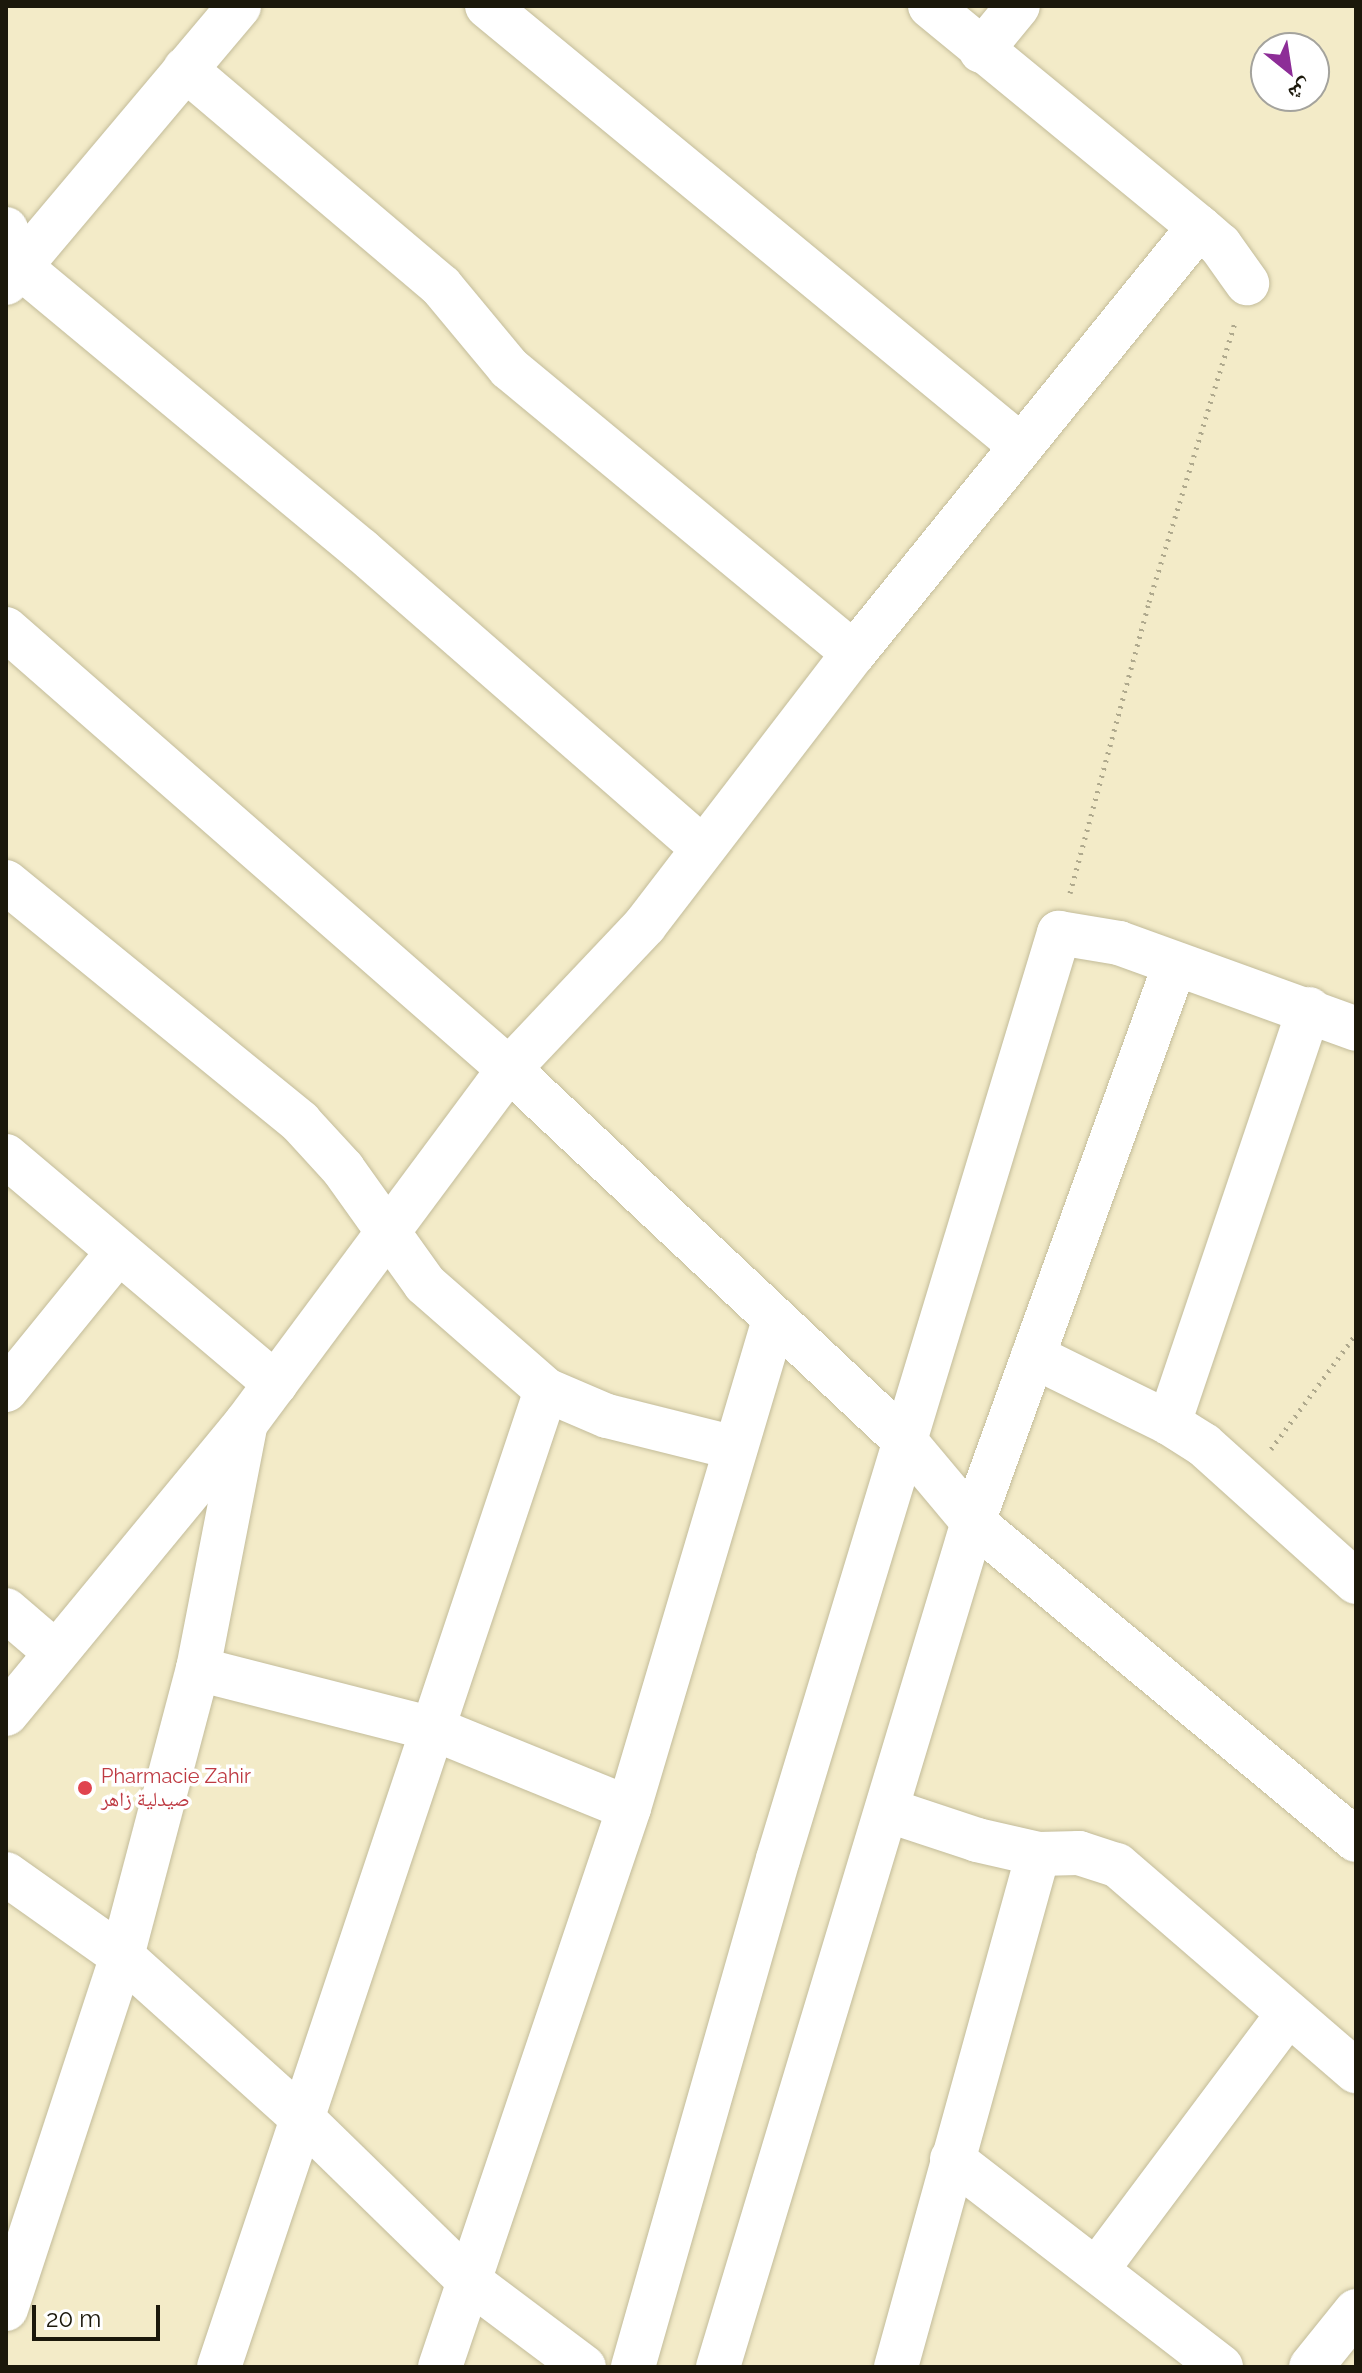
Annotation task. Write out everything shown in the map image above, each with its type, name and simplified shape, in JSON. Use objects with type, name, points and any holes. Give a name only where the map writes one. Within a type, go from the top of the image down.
[{"type":"street","points":[[239,6],[10,260],[361,550],[702,847]]},
{"type":"street","points":[[487,6],[1021,446]]},
{"type":"street","points":[[930,6],[1220,245],[1247,283]]},
{"type":"street","points":[[981,51],[1018,6]]},
{"type":"street","points":[[185,69],[430,276],[509,368],[854,653]]},
{"type":"street","points":[[6,1714],[246,1423],[509,1069],[645,925],[854,653],[1199,227]]},
{"type":"street","points":[[6,629],[509,1069],[905,1441],[973,1522],[1356,1840]]},
{"type":"street","points":[[6,882],[300,1122],[343,1169],[387,1236],[425,1284],[546,1390],[607,1416],[735,1448]]},
{"type":"street","points":[[633,2367],[783,1844],[1059,933],[1119,943],[1174,967],[1309,1009],[1356,1029]]},
{"type":"street","points":[[718,2367],[973,1522],[1174,967]]},
{"type":"street","points":[[1169,1423],[1309,1009]]},
{"type":"street","points":[[6,1156],[276,1384]]},
{"type":"street","points":[[6,1390],[118,1252]]},
{"type":"street","points":[[440,2367],[629,1808],[774,1320]]},
{"type":"street","points":[[1033,1356],[1169,1423],[1204,1445],[1356,1582]]},
{"type":"street","points":[[219,2367],[546,1390]]},
{"type":"street","points":[[6,2309],[122,1956],[198,1669],[246,1423]]},
{"type":"street","points":[[6,1610],[55,1652]]},
{"type":"street","points":[[198,1669],[434,1729],[629,1808]]},
{"type":"street","points":[[887,1810],[1038,1854],[1079,1853],[1117,1865],[1356,2071]]},
{"type":"street","points":[[896,2367],[1038,1854]]},
{"type":"street","points":[[6,1874],[122,1956],[303,2119],[468,2280],[584,2367]]},
{"type":"street","points":[[1098,2268],[1288,2014]]},
{"type":"street","points":[[952,2159],[1098,2268],[1221,2367]]},
{"type":"street","points":[[1311,2367],[1356,2311]]},
{"type":"path","points":[[1059,933],[1149,602],[1247,283]]},
{"type":"path","points":[[1245,1484],[1356,1334]]},
{"type":"place","name":"Pharmacie Zahir صيدلية زاهر","points":[[85,1788]]}]
